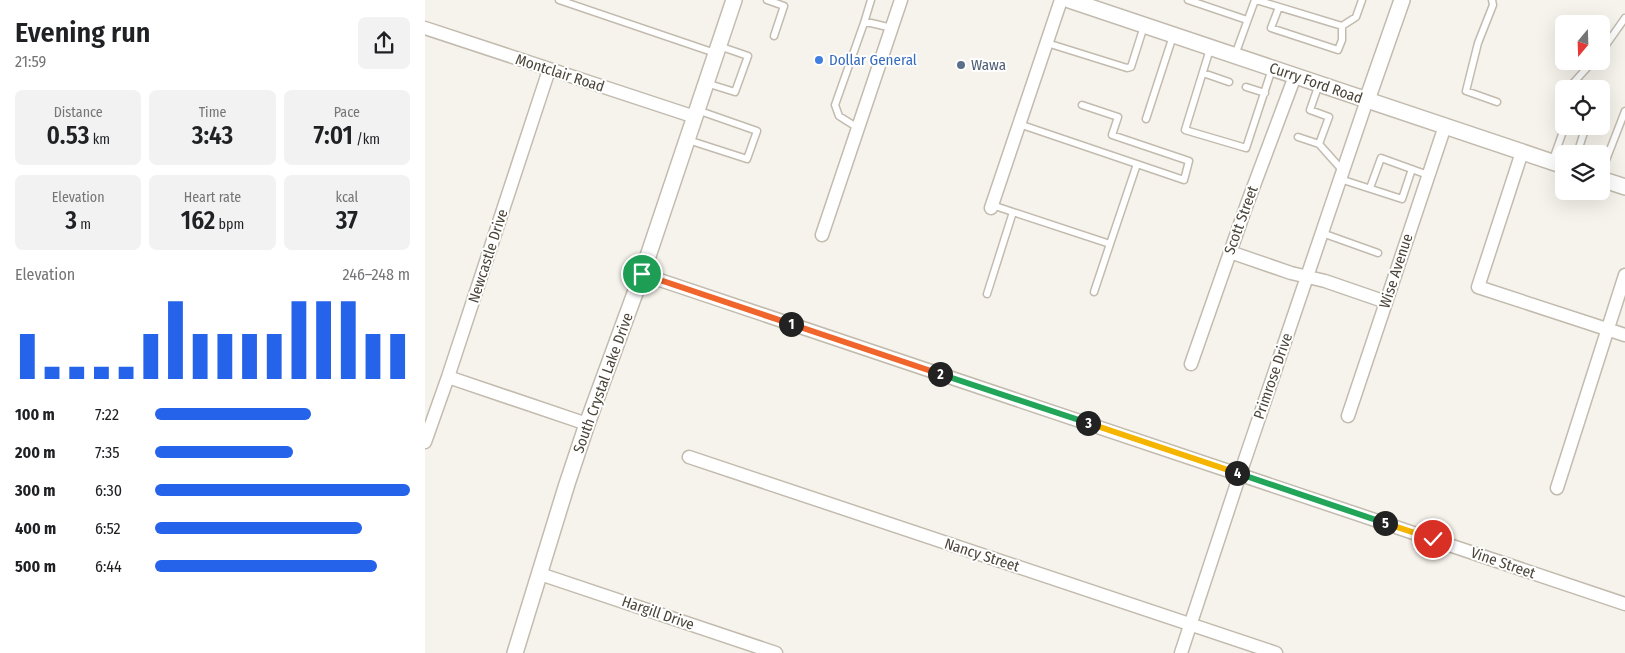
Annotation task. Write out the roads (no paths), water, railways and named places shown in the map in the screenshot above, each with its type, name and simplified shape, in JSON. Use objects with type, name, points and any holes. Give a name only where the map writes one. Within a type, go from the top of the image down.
[{"type":"street","name":"South Crystal Lake Drive","points":[[515,653],[587,424],[642,274],[734,0]]},
{"type":"street","points":[[822,235],[901,0]]},
{"type":"street","points":[[1367,100],[1402,0]]},
{"type":"street","points":[[991,206],[1047,43],[1071,1]]},
{"type":"street","name":"Curry Ford Road","points":[[1071,1],[1555,163]]},
{"type":"street","name":"Montclair Road","points":[[425,28],[549,70],[696,113]]},
{"type":"street","name":"Newcastle Drive","points":[[425,442],[549,70]]},
{"type":"street","name":"Scott Street","points":[[1191,364],[1295,76]]},
{"type":"street","name":"Primrose Drive","points":[[1181,653],[1367,100]]},
{"type":"street","name":"Wise Avenue","points":[[1348,416],[1445,126]]},
{"type":"street","points":[[1522,152],[1478,287],[1625,335]]},
{"type":"street","points":[[1610,182],[1625,187]]},
{"type":"street","points":[[1230,252],[1386,302]]},
{"type":"street","name":"Vine Street","points":[[642,274],[1625,604]]},
{"type":"street","points":[[1557,488],[1625,275]]},
{"type":"street","points":[[448,377],[587,424]]},
{"type":"street","name":"Nancy Street","points":[[689,457],[1276,653]]},
{"type":"street","name":"Hargill Drive","points":[[540,574],[776,653]]},
{"type":"lane","points":[[559,0],[717,50],[748,56],[735,92],[706,83]]},
{"type":"lane","points":[[767,0],[779,2],[784,6],[774,36]]},
{"type":"lane","points":[[858,128],[839,116],[835,105],[871,0]]},
{"type":"lane","points":[[1188,0],[1247,20]]},
{"type":"lane","points":[[1235,56],[1255,0],[1342,26],[1356,17],[1362,0]]},
{"type":"lane","points":[[1492,0],[1493,5],[1479,43],[1466,91],[1497,102]]},
{"type":"lane","points":[[1279,7],[1271,28],[1338,50],[1342,40],[1342,26]]},
{"type":"lane","points":[[1610,39],[1625,18]]},
{"type":"lane","points":[[864,23],[892,28]]},
{"type":"lane","points":[[1047,43],[1127,68],[1131,67],[1145,26]]},
{"type":"lane","points":[[1146,119],[1174,35]]},
{"type":"lane","points":[[1211,48],[1185,130],[1246,148],[1273,68]]},
{"type":"lane","points":[[1576,80],[1585,70]]},
{"type":"lane","points":[[1203,73],[1229,82]]},
{"type":"lane","points":[[1319,84],[1310,110],[1329,117],[1319,144]]},
{"type":"lane","points":[[1246,87],[1265,93]]},
{"type":"lane","points":[[1019,124],[1184,180],[1189,161],[1113,135],[1118,117],[1082,105]]},
{"type":"lane","points":[[1610,149],[1625,111]]},
{"type":"lane","points":[[687,140],[747,159],[757,131],[696,113]]},
{"type":"lane","points":[[1298,137],[1319,144],[1342,175],[1370,188],[1402,199],[1412,169]]},
{"type":"lane","points":[[1370,188],[1381,158],[1428,175]]},
{"type":"lane","points":[[1094,292],[1137,164]]},
{"type":"lane","points":[[991,206],[1110,244]]},
{"type":"lane","points":[[987,294],[1013,212]]},
{"type":"lane","points":[[1322,234],[1379,253]]},
{"type":"place","name":"Dollar General","points":[[819,60]]},
{"type":"place","name":"Wawa","points":[[961,65]]}]
